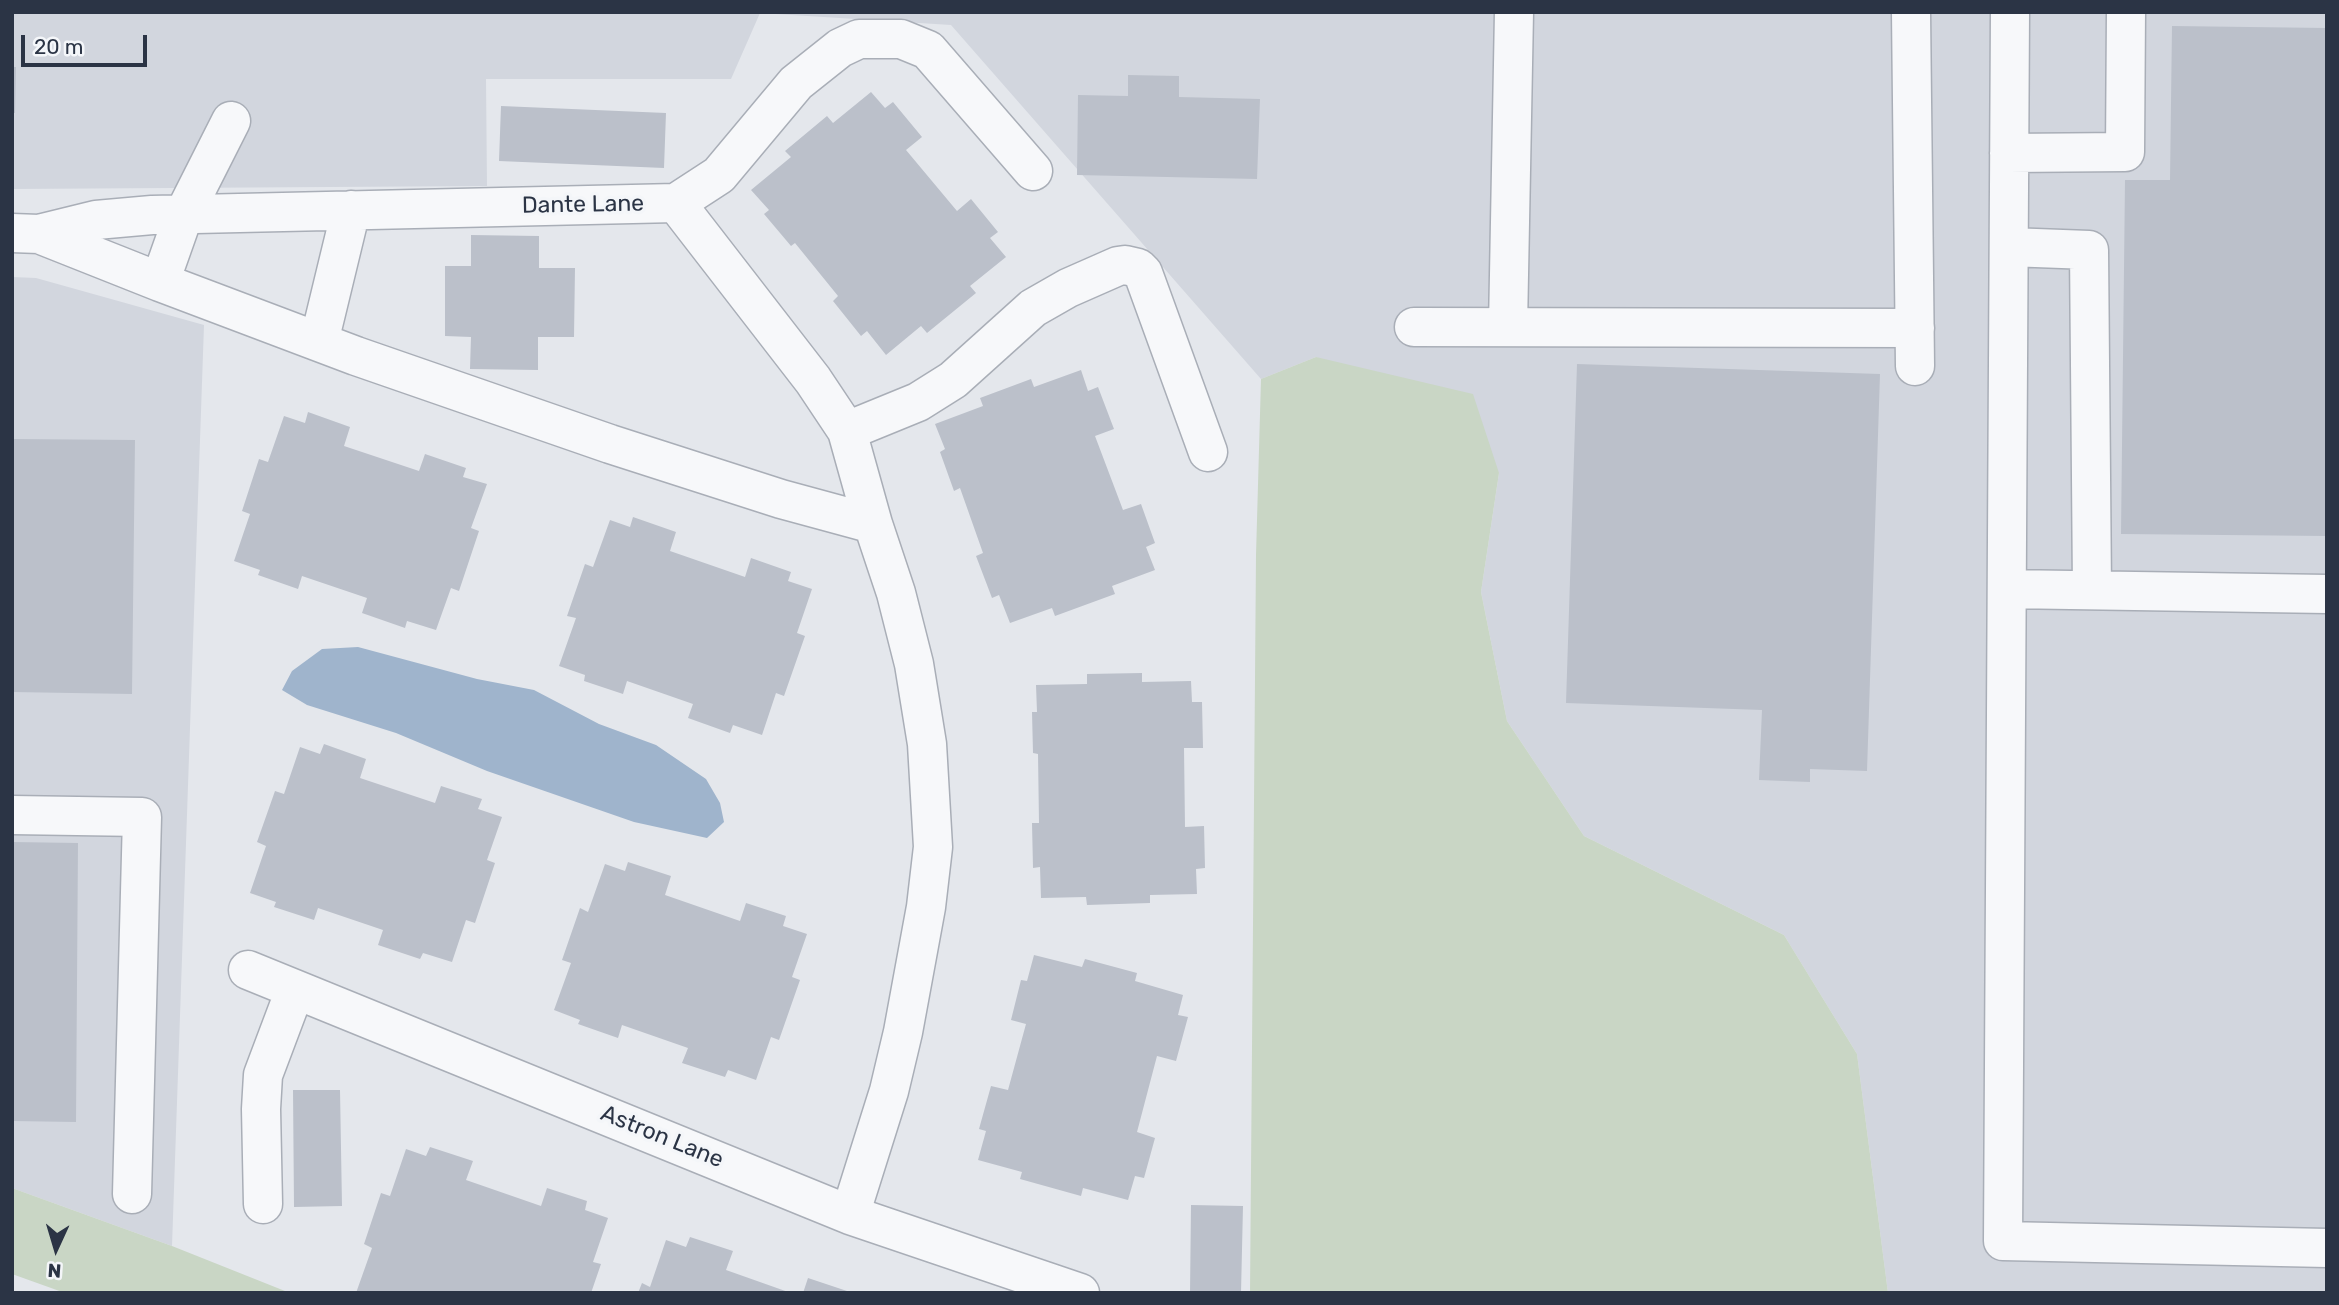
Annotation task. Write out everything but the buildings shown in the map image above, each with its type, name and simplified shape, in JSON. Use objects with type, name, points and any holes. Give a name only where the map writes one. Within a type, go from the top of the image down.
[{"type":"lane","points":[[1508,327],[1514,12]]},
{"type":"lane","points":[[1414,327],[1508,327],[1915,347],[1911,12]]},
{"type":"lane","points":[[2010,12],[2003,1241],[2327,1248]]},
{"type":"lane","points":[[2009,153],[2126,152],[2126,12]]},
{"type":"lane","name":"Dante Lane","points":[[25,233],[114,217],[676,203],[700,190],[719,175],[796,83],[840,48],[859,39],[901,40],[928,50],[1033,171]]},
{"type":"lane","points":[[160,282],[184,214],[231,121]]},
{"type":"lane","points":[[676,203],[813,380],[847,431],[896,593],[914,664],[927,744],[933,847],[926,907],[903,1032],[889,1091],[850,1214]]},
{"type":"lane","points":[[319,342],[351,210]]},
{"type":"lane","points":[[25,233],[319,342],[624,448],[781,499],[873,524]]},
{"type":"lane","points":[[2009,247],[2089,250],[2092,590]]},
{"type":"lane","points":[[847,431],[918,402],[953,380],[1033,308],[1068,288],[1125,265],[1138,268],[1143,273],[1208,452]]},
{"type":"lane","points":[[2007,589],[2327,594]]},
{"type":"lane","points":[[12,815],[142,817],[132,1195]]},
{"type":"lane","name":"Astron Lane","points":[[248,970],[850,1214],[1080,1293]]},
{"type":"lane","points":[[263,1204],[263,1075],[295,990]]},
{"type":"shaded area","points":[[12,12],[2327,12],[2327,1293],[1888,1293],[1857,1054],[1784,935],[1584,836],[1507,721],[1481,592],[1499,473],[1316,357],[1261,379],[951,25],[760,13],[731,79],[486,79],[487,186],[12,189]]},
{"type":"shaded area","points":[[12,277],[36,278],[204,325],[172,1246],[12,1188]]},
{"type":"green space","points":[[1316,357],[1473,394],[1499,473],[1481,592],[1507,721],[1584,836],[1784,935],[1857,1054],[1888,1293],[1250,1293],[1256,555],[1261,379]]},
{"type":"green space","points":[[12,1188],[172,1246],[290,1293],[65,1293],[12,1274]]},
{"type":"water","points":[[358,647],[477,679],[534,690],[599,724],[656,745],[706,779],[720,803],[724,822],[707,838],[634,822],[487,771],[396,733],[307,705],[282,690],[292,671],[322,649]]}]
